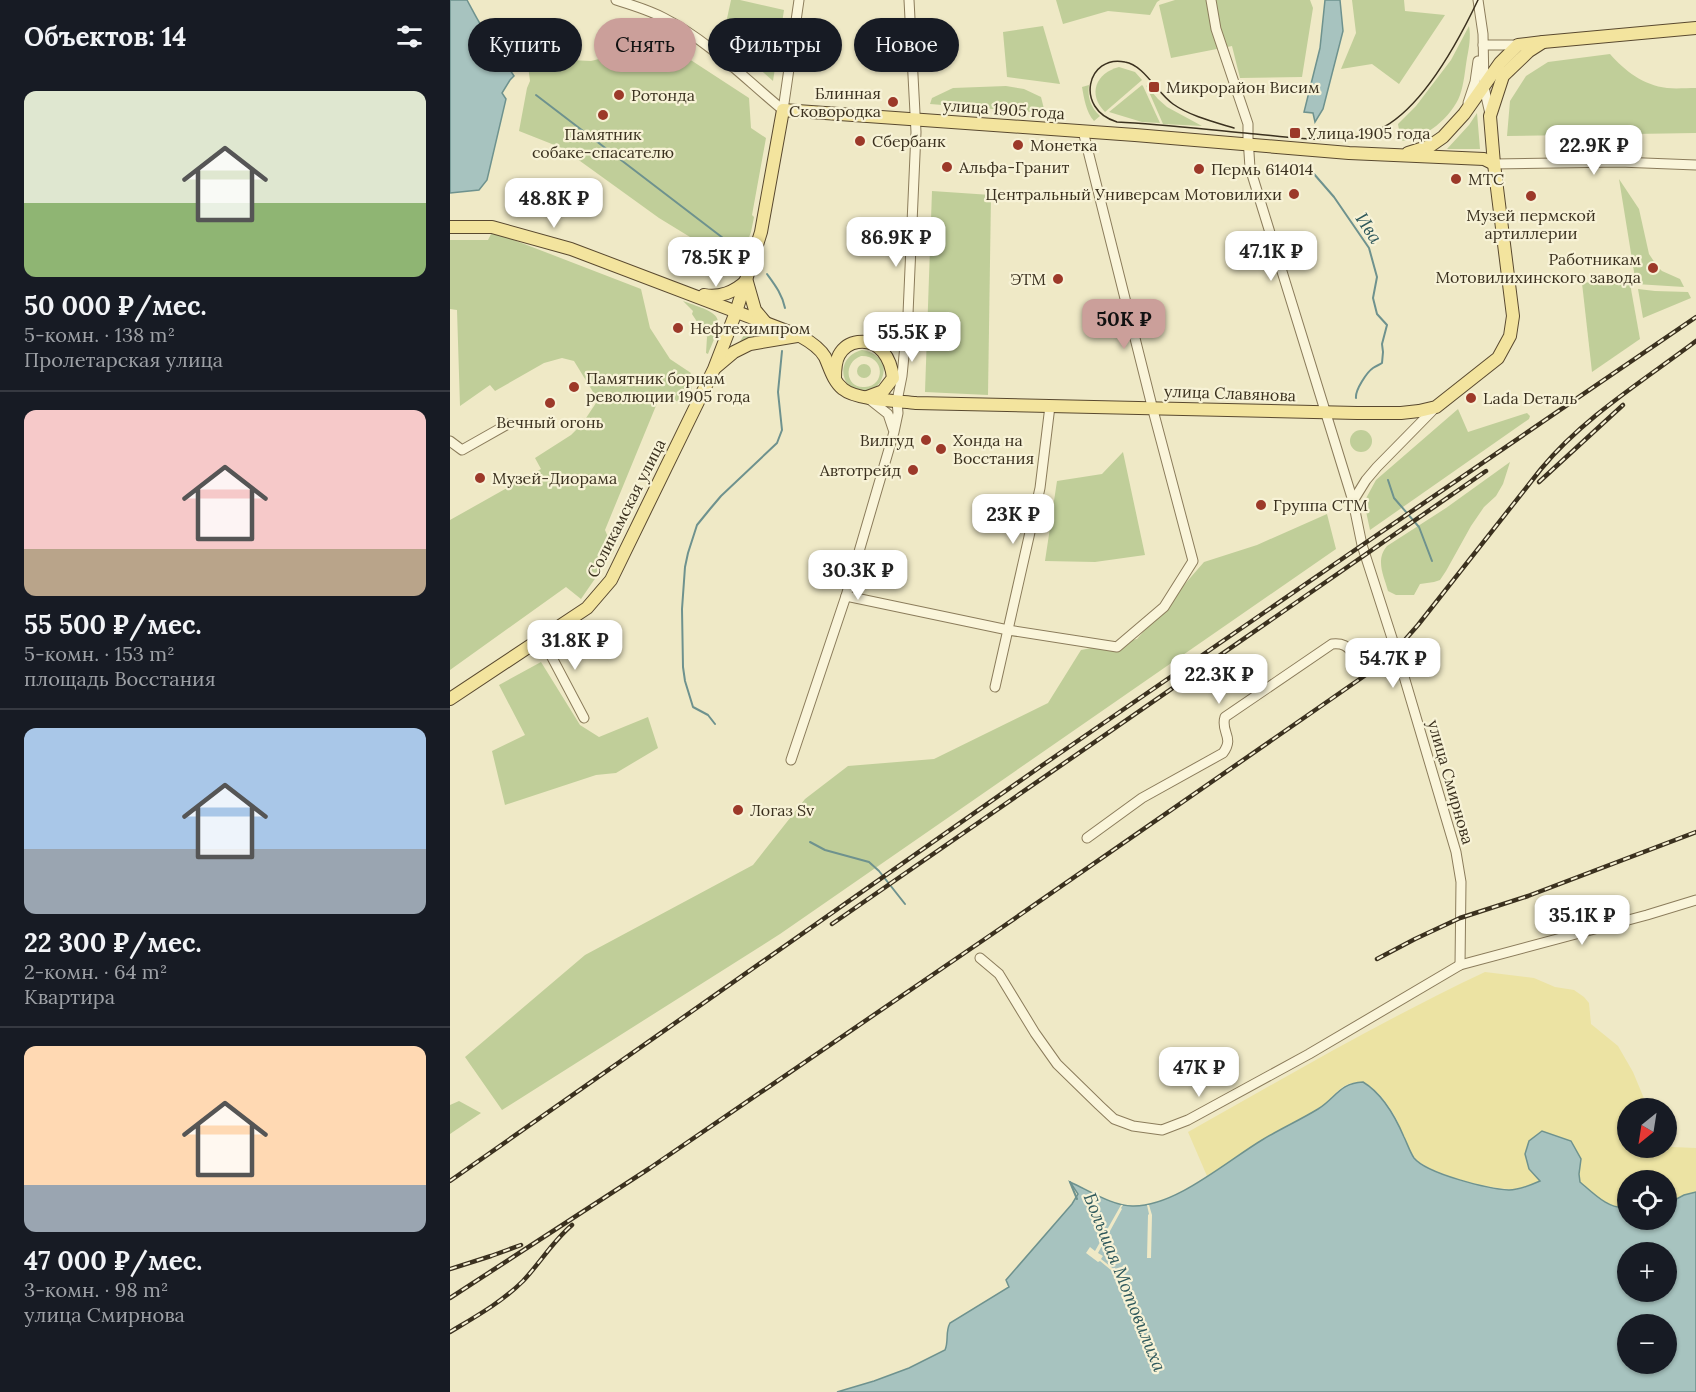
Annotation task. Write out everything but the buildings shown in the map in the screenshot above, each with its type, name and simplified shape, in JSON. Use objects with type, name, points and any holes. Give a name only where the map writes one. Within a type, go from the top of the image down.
[{"type":"main road","points":[[1518,45],[1696,28]]},
{"type":"main road","points":[[1490,116],[1503,76],[1529,51],[1543,42]]},
{"type":"main road","name":"улица 1905 года","points":[[1392,156],[1416,152],[1443,137],[1464,114],[1500,63],[1518,45]]},
{"type":"main road","name":"улица 1905 года","points":[[783,110],[1392,156],[1484,159],[1494,164]]},
{"type":"main road","name":"Соликамская улица","points":[[450,699],[587,608],[611,580],[714,369],[736,312],[761,232],[783,110]]},
{"type":"main road","name":"улица Славянова","points":[[867,397],[897,401],[1326,413],[1401,413],[1436,407],[1498,358],[1510,336],[1512,316],[1490,116]]},
{"type":"main road","points":[[450,227],[492,227],[571,249],[800,336],[818,348],[824,355],[835,380],[851,394],[867,397],[883,391],[893,378],[892,366],[883,351],[876,345],[868,342],[852,344],[845,348],[837,361],[835,380]]},
{"type":"main road","points":[[686,291],[709,296],[723,295],[741,286],[747,280]]},
{"type":"main road","points":[[747,280],[755,310],[764,321],[772,325]]},
{"type":"main road","name":"Соликамская улица","points":[[714,369],[734,352],[750,344],[800,336]]},
{"type":"street","points":[[616,0],[666,19],[701,41],[783,110]]},
{"type":"street","name":"Соликамская улица","points":[[783,110],[799,0]]},
{"type":"street","points":[[791,760],[846,596],[894,432],[897,413],[907,318],[916,119],[909,0]]},
{"type":"street","name":"улица Смирнова","points":[[1211,0],[1216,29],[1248,124],[1250,168],[1353,501],[1362,545],[1394,644],[1460,869],[1460,965]]},
{"type":"street","points":[[1478,0],[1483,45],[1484,87],[1490,116]]},
{"type":"street","points":[[1464,114],[1477,72],[1480,16]]},
{"type":"street","points":[[1483,45],[1518,45]]},
{"type":"street","points":[[846,596],[1008,630],[1117,647],[1164,607],[1193,561],[1083,131]]},
{"type":"street","name":"улица 1905 года","points":[[1494,164],[1619,162],[1696,165]]},
{"type":"street","points":[[868,342],[891,335],[907,318]]},
{"type":"street","points":[[897,401],[893,392],[893,378],[905,341]]},
{"type":"street","points":[[867,397],[888,414],[894,432]]},
{"type":"street","points":[[995,687],[1040,488],[1050,406]]},
{"type":"street","points":[[1353,501],[1377,467],[1436,407]]},
{"type":"street","points":[[450,441],[462,450],[508,424]]},
{"type":"street","points":[[540,639],[548,648],[584,718]]},
{"type":"street","points":[[1087,838],[1142,798],[1223,753],[1229,739],[1224,726],[1226,717],[1332,644],[1344,644],[1359,659],[1363,659],[1394,644]]},
{"type":"street","points":[[980,958],[999,974],[1057,1064],[1099,1105],[1114,1119],[1133,1126],[1162,1130],[1188,1120],[1309,1054],[1460,965],[1696,900]]},
{"type":"green space","points":[[731,0],[784,10],[783,18],[727,18]]},
{"type":"green space","points":[[1056,0],[1160,0],[1150,15],[1108,11],[1063,24]]},
{"type":"green space","points":[[1175,0],[1310,0],[1313,8],[1302,77],[1240,78],[1232,46],[1171,58],[1159,5]]},
{"type":"green space","points":[[1352,0],[1404,0],[1405,11],[1445,15],[1399,84],[1372,64],[1341,69],[1356,33]]},
{"type":"green space","points":[[1043,26],[1060,84],[1007,77],[1003,32]]},
{"type":"green space","points":[[1469,26],[1470,42],[1461,91],[1456,103],[1444,119],[1428,132],[1410,140],[1401,141],[1398,124],[1416,106],[1451,60]]},
{"type":"green space","points":[[1610,54],[1628,71],[1650,84],[1667,88],[1696,88],[1696,133],[1507,136],[1510,101],[1526,76],[1548,62]]},
{"type":"green space","points":[[594,60],[594,72],[696,72],[696,63],[749,98],[751,128],[766,138],[751,232],[739,265],[659,218],[562,148],[519,131],[530,81],[529,72],[582,72],[582,61]]},
{"type":"green space","points":[[1119,67],[1135,72],[1142,80],[1105,112],[1099,105],[1095,91],[1105,74]]},
{"type":"green space","points":[[763,72],[774,72],[773,81]]},
{"type":"green space","points":[[1089,85],[1090,102],[1100,116],[1094,121],[1087,109],[1082,87]]},
{"type":"green space","points":[[1142,85],[1160,123],[1142,122],[1109,112]]},
{"type":"green space","points":[[1146,85],[1167,107],[1202,126],[1163,124]]},
{"type":"green space","points":[[1006,86],[1024,89],[1041,97],[1045,113],[930,104],[932,98],[953,88]]},
{"type":"green space","points":[[1477,113],[1480,149],[1447,149],[1469,125]]},
{"type":"green space","points":[[1619,179],[1639,209],[1649,254],[1662,271],[1680,279],[1684,287],[1636,284]]},
{"type":"green space","points":[[932,191],[991,195],[988,395],[925,392]]},
{"type":"green space","points":[[491,234],[501,235],[641,289],[650,328],[670,359],[691,373],[692,392],[686,404],[660,396],[605,530],[614,551],[581,599],[566,587],[450,670],[450,520],[541,469],[535,458],[571,435],[582,424],[598,400],[574,361],[562,358],[544,363],[495,391],[490,385],[460,406],[457,310],[450,309],[450,240],[488,240]]},
{"type":"green space","points":[[1629,278],[1640,339],[1592,372],[1582,283]]},
{"type":"green space","points":[[1638,289],[1688,292],[1691,298],[1643,318]]},
{"type":"green space","points":[[683,301],[713,313],[717,318],[717,331],[708,354],[706,353],[707,337],[692,314],[693,311]]},
{"type":"green space","points":[[751,326],[754,326],[772,333],[739,343]]},
{"type":"green space","points":[[862,350],[867,351],[882,361],[883,375],[876,387],[862,391],[848,384],[843,369],[852,355]],"holes":[[[861,356],[869,357],[878,365],[879,376],[877,382],[872,385],[859,387],[850,380],[849,369],[855,359]]]},
{"type":"green space","points":[[864,364],[869,366],[871,371],[869,376],[864,378],[859,376],[857,371],[859,366]]},
{"type":"green space","points":[[1458,409],[1468,432],[1527,413],[1530,416],[1529,419],[1370,530],[1364,502],[1376,480]]},
{"type":"green space","points":[[1361,430],[1369,433],[1372,441],[1369,449],[1361,452],[1353,449],[1350,441],[1353,433]]},
{"type":"green space","points":[[1123,452],[1145,555],[1095,562],[1045,561],[1057,481],[1102,474]]},
{"type":"green space","points":[[1510,462],[1503,484],[1496,496],[1484,507],[1471,526],[1440,580],[1420,584],[1414,595],[1396,595],[1388,591],[1381,562],[1383,551],[1387,546],[1446,508]]},
{"type":"green space","points":[[1327,514],[1336,549],[780,934],[502,1110],[465,1057],[585,955],[753,865],[805,799],[848,766],[934,759],[1048,703],[1081,650],[1137,639],[1204,562],[1257,545]]},
{"type":"green space","points":[[541,662],[580,725],[599,737],[648,717],[658,748],[616,773],[596,775],[505,805],[492,751],[525,735],[499,685]]},
{"type":"green space","points":[[459,1101],[481,1113],[450,1134],[450,1105]]},
{"type":"sand","points":[[1485,972],[1534,978],[1555,987],[1574,990],[1584,997],[1589,1003],[1591,1024],[1618,1046],[1633,1072],[1644,1098],[1617,1098],[1617,1158],[1677,1158],[1677,1147],[1696,1148],[1696,1192],[1677,1199],[1677,1170],[1617,1170],[1617,1208],[1615,1208],[1580,1182],[1581,1159],[1555,1136],[1542,1131],[1541,1181],[1522,1188],[1510,1189],[1446,1175],[1423,1165],[1416,1159],[1404,1140],[1389,1106],[1373,1089],[1360,1083],[1348,1084],[1321,1107],[1207,1176],[1188,1132],[1372,1029]]},
{"type":"water","points":[[450,0],[467,0],[477,18],[468,18],[468,72],[511,72],[514,76],[502,93],[506,99],[487,180],[479,190],[450,193]]},
{"type":"water","points":[[1325,0],[1340,0],[1343,31],[1323,109],[1315,122],[1313,113],[1304,112],[1320,48]]},
{"type":"water","points":[[1363,1082],[1370,1087],[1388,1106],[1414,1158],[1432,1170],[1459,1180],[1509,1190],[1521,1188],[1540,1181],[1529,1169],[1525,1154],[1529,1141],[1542,1131],[1571,1141],[1581,1159],[1580,1182],[1596,1196],[1617,1207],[1617,1230],[1677,1230],[1677,1199],[1696,1192],[1696,1392],[837,1392],[909,1368],[945,1350],[950,1323],[1009,1287],[1006,1280],[1072,1204],[1078,1194],[1070,1182],[1126,1206],[1150,1204],[1167,1199],[1201,1181],[1262,1140],[1318,1109],[1348,1085]]},
{"type":"pier","points":[[1123,1205],[1122,1209],[1098,1253],[1103,1256],[1101,1259],[1125,1278],[1123,1280],[1086,1253],[1090,1247],[1095,1251]]},
{"type":"pier","points":[[1147,1205],[1152,1215],[1151,1258],[1147,1258],[1149,1214]]},
{"type":"waterway","name":"Большая Мотовилиха","points":[[536,95],[740,251]]},
{"type":"waterway","name":"Ива","points":[[1314,174],[1334,197],[1369,248],[1377,277],[1373,298],[1377,314],[1387,325],[1382,344],[1382,363],[1373,368],[1365,377],[1357,390],[1356,398]]},
{"type":"waterway","name":"Большая Мотовилиха","points":[[767,274],[780,294],[785,308]]},
{"type":"waterway","name":"Большая Мотовилиха","points":[[715,724],[708,715],[693,707],[685,681],[682,609],[685,567],[697,525],[721,496],[777,443],[782,430],[778,392],[782,351]]},
{"type":"waterway","name":"Ива","points":[[1388,480],[1394,498],[1419,527],[1432,561]]},
{"type":"waterway","name":"Большая Мотовилиха","points":[[810,842],[825,850],[869,862],[905,904]]},
{"type":"waterway","name":"Большая Мотовилиха","points":[[1070,1182],[1077,1199]]},
{"type":"tram line","points":[[1234,128],[1202,118],[1173,104],[1132,64],[1112,62],[1102,66],[1094,74],[1091,95],[1095,106],[1103,115],[1117,122],[1297,138],[1352,138],[1384,127],[1399,117],[1413,103],[1439,71],[1478,0]]},
{"type":"railway","points":[[450,1181],[1047,762],[1696,317]]},
{"type":"railway","points":[[450,1298],[650,1168],[1370,672],[1396,650],[1418,625],[1558,450],[1615,400],[1696,341]]},
{"type":"railway","points":[[1539,482],[1623,405]]},
{"type":"railway","points":[[832,924],[1486,471]]},
{"type":"railway","points":[[1377,959],[1460,918],[1528,896],[1696,832]]},
{"type":"railway","points":[[450,1332],[515,1289],[572,1225]]},
{"type":"railway","points":[[450,1269],[521,1245]]},
{"type":"place","name":"Микрорайон Висим","points":[[1154,87]]},
{"type":"place","name":"Ротонда","points":[[619,95]]},
{"type":"place","name":"Блинная Сковородка","points":[[893,102]]},
{"type":"place","name":"Памятник собаке-спасателю","points":[[603,115]]},
{"type":"place","name":"Улица 1905 года","points":[[1295,133]]},
{"type":"place","name":"Сбербанк","points":[[860,141]]},
{"type":"place","name":"Монетка","points":[[1018,145]]},
{"type":"place","name":"Альфа-Гранит","points":[[947,167]]},
{"type":"place","name":"Пермь 614014","points":[[1199,169]]},
{"type":"place","name":"МТС","points":[[1456,179]]},
{"type":"place","name":"Центральный Универсам Мотовилихи","points":[[1294,194]]},
{"type":"place","name":"Музей пермской артиллерии","points":[[1531,196]]},
{"type":"place","name":"Работникам Мотовилихинского завода","points":[[1653,268]]},
{"type":"place","name":"ЭТМ","points":[[1058,279]]},
{"type":"place","name":"Нефтехимпром","points":[[678,328]]},
{"type":"place","name":"Памятник борцам революции 1905 года","points":[[574,387]]},
{"type":"place","name":"Lada Dеталь","points":[[1471,398]]},
{"type":"place","name":"Вечный огонь","points":[[550,403]]},
{"type":"place","name":"Вилгуд","points":[[926,440]]},
{"type":"place","name":"Хонда на Восстания","points":[[941,449]]},
{"type":"place","name":"Автотрейд","points":[[913,470]]},
{"type":"place","name":"Музей-Диорама","points":[[480,478]]},
{"type":"place","name":"Группа СТМ","points":[[1261,505]]},
{"type":"place","name":"Логаз Sv","points":[[738,810]]}]
